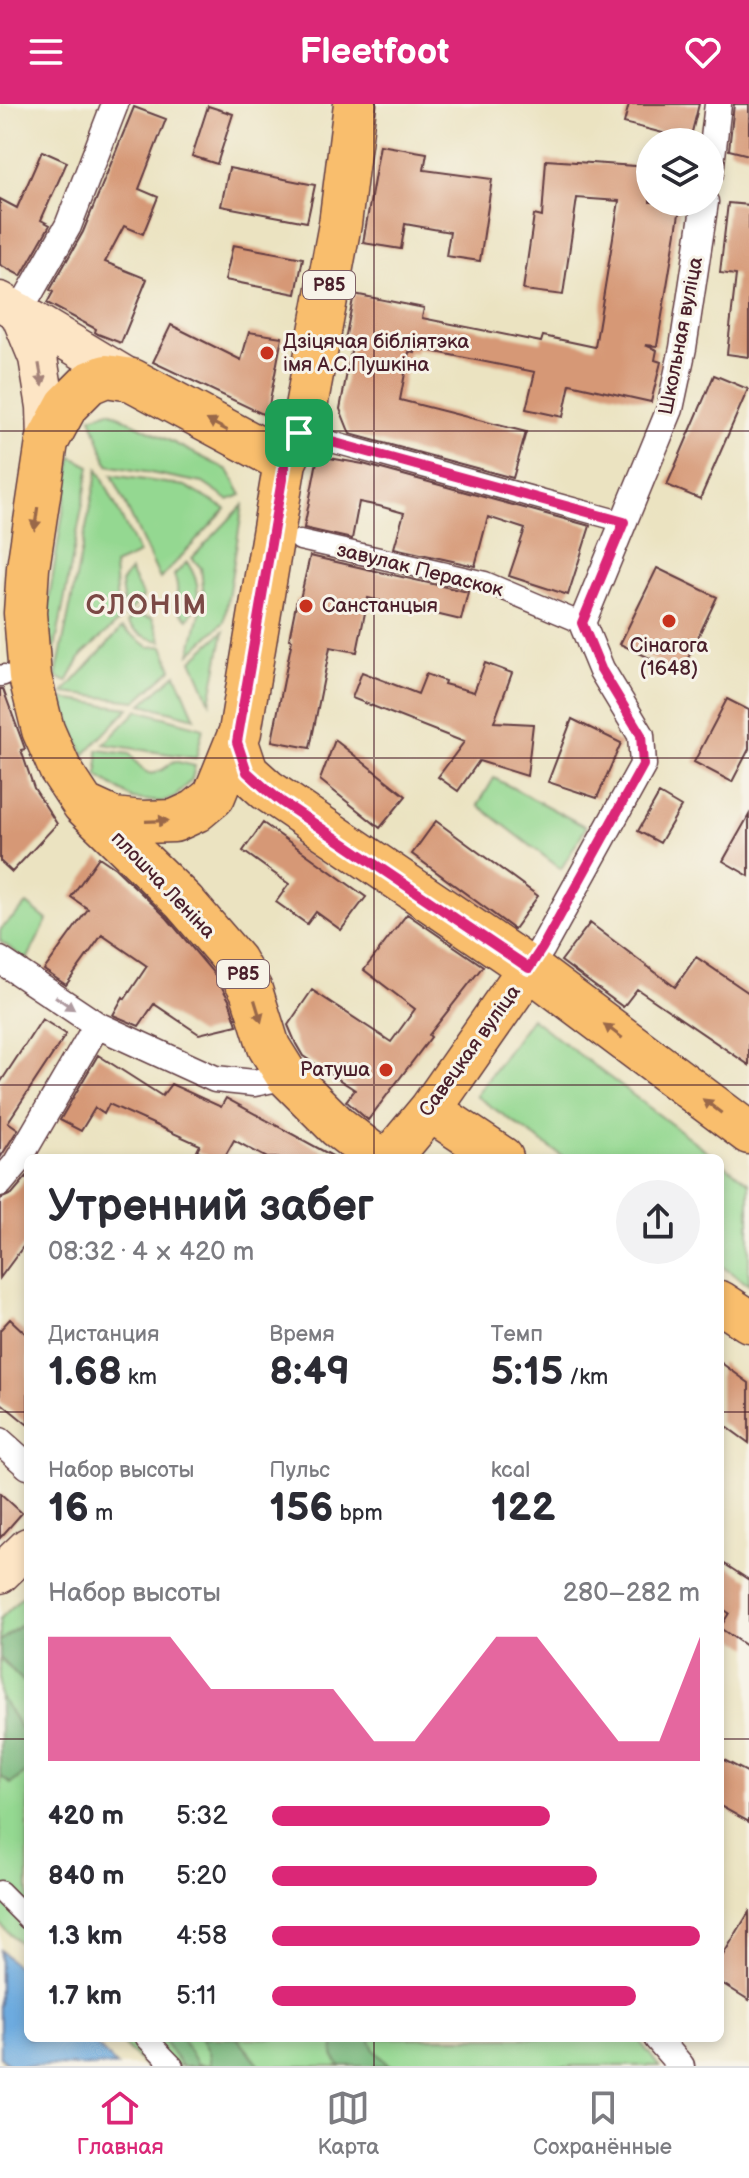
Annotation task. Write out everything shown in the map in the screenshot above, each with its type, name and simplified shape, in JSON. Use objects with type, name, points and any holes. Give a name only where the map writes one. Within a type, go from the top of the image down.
[{"type":"main road","name":"Р85","points":[[132,380],[292,448],[340,224],[355,104]]},
{"type":"main road","points":[[9,307],[132,380]]},
{"type":"main road","name":"плошча Леніна","points":[[9,307],[38,358],[46,407],[47,442],[28,568],[25,613],[30,677],[43,730],[60,769],[83,804],[184,902],[235,961],[251,990],[269,1047],[287,1076],[338,1127],[373,1154]]},
{"type":"main road","name":"плошча Леніна","points":[[47,442],[67,405],[89,383],[106,376],[132,380]]},
{"type":"main road","name":"плошча Леніна","points":[[83,804],[114,819],[174,821],[196,811],[214,796],[237,742],[292,448]]},
{"type":"main road","points":[[237,742],[247,772],[267,790],[529,968],[749,1133]]},
{"type":"main road","name":"Савецкая вуліца","points":[[393,1154],[430,1110],[529,968]]},
{"type":"main road","points":[[430,1110],[496,1154]]},
{"type":"main road","points":[[724,1305],[749,1321]]},
{"type":"main road","points":[[0,1574],[24,1551]]},
{"type":"street","points":[[9,307],[68,226],[115,104]]},
{"type":"street","points":[[715,128],[718,104]]},
{"type":"street","name":"Школьная вуліца","points":[[587,611],[670,409],[683,348],[703,216]]},
{"type":"street","points":[[292,448],[624,522]]},
{"type":"street","name":"завулак Пераскок","points":[[300,540],[485,582],[587,611]]},
{"type":"street","name":"Савецкая вуліца","points":[[529,968],[643,765],[641,735],[601,669],[587,611]]},
{"type":"street","points":[[0,960],[97,1025],[215,1079],[254,1083],[287,1076]]},
{"type":"street","points":[[0,1183],[16,1164],[97,1025]]},
{"type":"street","points":[[0,1441],[24,1462]]},
{"type":"street","points":[[0,1891],[24,1915]]},
{"type":"street","points":[[150,2042],[173,2066]]},
{"type":"street","points":[[660,2042],[681,2066]]},
{"type":"green space","points":[[110,411],[228,470],[242,495],[228,500],[203,483],[108,465],[91,417]]},
{"type":"green space","points":[[72,457],[90,466],[53,659],[47,612]]},
{"type":"green space","points":[[98,469],[139,554],[114,565],[118,622],[82,655],[67,682],[56,677]]},
{"type":"green space","points":[[112,475],[185,486],[226,509],[160,579]]},
{"type":"green space","points":[[243,505],[224,622],[190,654],[204,597],[201,568],[192,558]]},
{"type":"green space","points":[[187,562],[198,590],[196,605],[188,619],[174,606],[177,583],[174,575]]},
{"type":"green space","points":[[130,571],[143,597],[125,617],[121,583]]},
{"type":"green space","points":[[138,611],[144,617],[152,618],[162,641],[143,635],[127,623]]},
{"type":"green space","points":[[122,628],[149,647],[163,646],[172,669],[136,701],[63,693]]},
{"type":"green space","points":[[224,631],[210,702],[192,660]]},
{"type":"green space","points":[[176,674],[195,718],[142,704]]},
{"type":"green space","points":[[61,699],[129,708],[84,755]]},
{"type":"green space","points":[[138,710],[203,728],[196,758],[104,744]]},
{"type":"green space","points":[[98,750],[130,754],[150,773],[160,771],[174,761],[195,766],[192,779],[176,796],[161,802],[133,799],[98,776]]},
{"type":"green space","points":[[494,778],[586,827],[561,869],[478,805]]},
{"type":"green space","points":[[27,904],[47,920],[27,960],[0,941],[0,930]]},
{"type":"green space","points":[[531,1018],[711,1154],[559,1154],[476,1096]]},
{"type":"green space","points":[[724,1164],[749,1183],[749,1285],[724,1268]]},
{"type":"green space","points":[[24,1595],[24,1947],[0,1924],[0,1619]]},
{"type":"green space","points":[[24,1622],[24,1682],[0,1658],[0,1641]]},
{"type":"green space","points":[[0,1696],[24,1734],[24,1773],[11,1784],[0,1776]]},
{"type":"green space","points":[[120,2042],[640,2042],[659,2066],[145,2066]]},
{"type":"green space","points":[[164,2042],[184,2042],[198,2064],[211,2065],[203,2042],[240,2042],[261,2066],[182,2066]]},
{"type":"green space","points":[[335,2042],[371,2042],[389,2066],[340,2066],[333,2055]]},
{"type":"water","points":[[0,1950],[24,1974],[24,2042],[93,2042],[117,2066],[10,2066],[0,2056]]},
{"type":"building","points":[[629,104],[699,104],[693,128],[643,128],[624,123]]},
{"type":"building","points":[[734,104],[749,104],[749,155],[729,150]]},
{"type":"building","points":[[208,106],[233,114],[217,164],[192,156]]},
{"type":"building","points":[[134,107],[166,119],[139,189],[158,197],[143,234],[124,226],[105,262],[147,279],[121,343],[98,334],[96,329],[47,303],[53,292],[50,290],[83,232]]},
{"type":"building","points":[[380,145],[427,153],[424,170],[492,179],[480,261],[446,256],[450,232],[405,224],[401,249],[363,243]]},
{"type":"building","points":[[42,151],[67,162],[41,220],[50,225],[21,276],[0,265],[0,199],[17,208]]},
{"type":"building","points":[[546,160],[636,166],[636,216],[679,216],[657,346],[645,345],[657,350],[655,360],[661,362],[651,402],[570,384],[563,417],[526,409],[535,372],[416,348],[415,353],[409,352],[400,400],[526,432],[513,478],[350,434],[340,409],[353,341],[345,340],[354,294],[424,308],[422,318],[541,342],[543,336],[595,347],[619,201],[577,198],[563,295],[523,290],[534,215],[542,217]]},
{"type":"building","points":[[229,168],[315,185],[307,222],[221,206]]},
{"type":"building","points":[[728,203],[749,205],[749,357],[727,354],[736,275],[720,273]]},
{"type":"building","points":[[233,245],[303,258],[296,294],[225,280]]},
{"type":"building","points":[[171,325],[241,360],[249,332],[282,337],[267,416],[153,362]]},
{"type":"building","points":[[714,375],[748,389],[700,499],[667,485]]},
{"type":"building","points":[[318,456],[363,464],[590,526],[568,595],[509,576],[525,529],[488,517],[475,566],[394,548],[404,513],[379,506],[359,502],[352,539],[304,528]]},
{"type":"building","points":[[310,556],[468,592],[461,620],[368,598],[357,652],[330,647],[310,748],[272,741],[297,599],[300,599]]},
{"type":"building","name":"Сінагога (1648)","points":[[657,568],[717,597],[681,673],[620,644]]},
{"type":"building","points":[[485,663],[512,673],[494,722],[533,724],[527,776],[479,761],[458,791],[438,777],[464,742],[352,698],[362,672],[418,694],[426,674],[445,681],[444,684],[474,692]]},
{"type":"building","points":[[0,689],[3,689],[25,749],[21,750],[34,788],[57,824],[12,872],[0,861]]},
{"type":"building","points":[[727,699],[749,710],[749,749],[732,782],[694,762]]},
{"type":"building","points":[[572,719],[621,743],[597,798],[548,782]]},
{"type":"building","points":[[335,740],[406,796],[380,828],[320,780]]},
{"type":"building","points":[[659,794],[681,807],[660,843],[638,831]]},
{"type":"building","points":[[749,815],[749,876],[723,861]]},
{"type":"building","points":[[436,821],[538,896],[514,929],[412,854]]},
{"type":"building","points":[[263,823],[366,897],[341,930],[316,912],[307,924],[276,902],[289,884],[243,851]]},
{"type":"building","points":[[99,857],[115,868],[167,918],[215,975],[229,1000],[237,1025],[199,1034],[154,1004],[139,1026],[113,1015],[147,966],[102,935],[66,985],[44,970],[88,909],[71,897]]},
{"type":"building","points":[[407,914],[483,966],[368,1120],[346,1101],[355,1090],[303,1056],[288,1025],[312,990],[391,1042],[415,1009],[364,970]]},
{"type":"building","points":[[590,923],[675,987],[696,957],[749,993],[749,1065],[637,989],[623,1007],[561,961]]},
{"type":"building","points":[[42,1019],[66,1034],[8,1122],[18,1129],[0,1158],[0,1083]]},
{"type":"building","points":[[98,1055],[162,1096],[171,1084],[221,1107],[226,1098],[329,1154],[260,1154],[234,1140],[226,1154],[203,1154],[197,1151],[200,1145],[109,1104],[104,1114],[95,1108],[81,1131],[60,1120]]},
{"type":"building","points":[[24,1180],[24,1245],[0,1278],[0,1199],[12,1194]]},
{"type":"building","points":[[10,1319],[24,1332],[24,1422],[0,1402],[0,1330]]},
{"type":"building","points":[[724,1365],[749,1383],[749,1443],[724,1425]]},
{"type":"building","points":[[0,1493],[22,1513],[0,1538]]},
{"type":"building","points":[[724,1564],[749,1580],[749,1648],[724,1631],[724,1621],[729,1613],[724,1610]]},
{"type":"building","points":[[724,1760],[749,1773],[749,1822],[724,1808]]},
{"type":"building","points":[[749,1912],[749,2000],[724,1984],[724,1953]]},
{"type":"place","name":"Дзіцячая бібліятэка імя А.С.Пушкіна","points":[[267,353]]},
{"type":"place","name":"Санстанцыя","points":[[306,606]]},
{"type":"place","name":"Сінагога (1648)","points":[[669,621]]},
{"type":"place","name":"Ратуша","points":[[386,1070]]},
{"type":"district","name":"СЛОНІМ","points":[[147,605]]},
{"type":"route","points":[[299,433],[624,522],[582,623],[601,669],[641,735],[643,765],[529,968],[282,802],[247,772],[237,742],[285,462],[299,433]]}]
